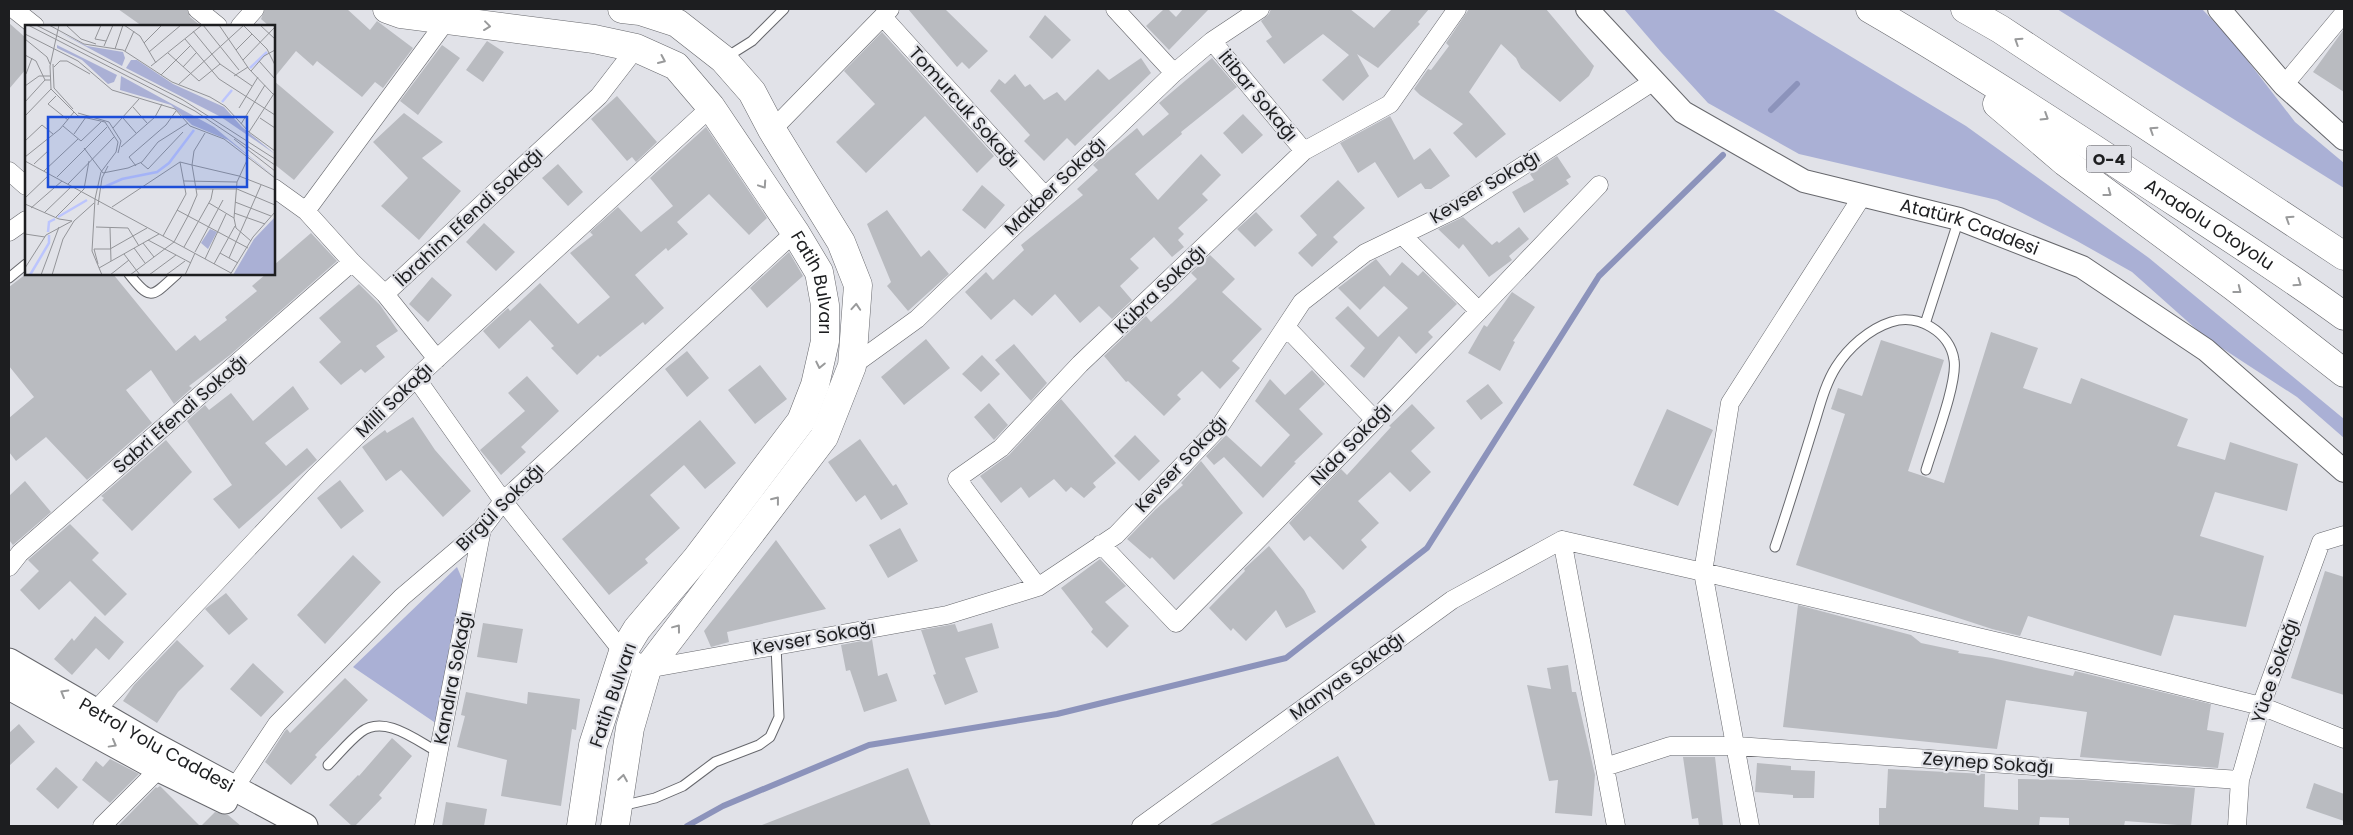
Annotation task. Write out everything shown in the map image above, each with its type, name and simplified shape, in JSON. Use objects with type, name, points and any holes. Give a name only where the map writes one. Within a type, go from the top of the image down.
[{"type":"main road","name":"Fatih Bulvarı","points":[[387,9],[401,14],[447,15],[594,39],[636,48],[676,66],[711,107],[795,232],[819,272],[825,305],[825,341],[815,384],[801,422],[697,558],[637,629],[623,652],[593,745],[580,826]]},
{"type":"main road","name":"Fatih Bulvarı","points":[[617,816],[630,728],[647,669],[824,437],[852,366],[858,285],[841,242],[772,130],[752,92],[723,60],[677,23],[640,11],[622,9]]},
{"type":"main road","name":"Anadolu Otoyolu","points":[[1870,9],[1922,39],[2090,146],[2295,280],[2344,316]]},
{"type":"main road","name":"O-4","points":[[1965,9],[2000,29],[2344,256]]},
{"type":"main road","points":[[1922,39],[2065,162],[2234,287],[2344,373]]},
{"type":"main road","name":"Petrol Yolu Caddesi","points":[[9,662],[96,711],[230,795],[274,826]]},
{"type":"main road","name":"Petrol Yolu Caddesi","points":[[10,689],[159,769],[230,795],[305,826]]},
{"type":"street","points":[[197,9],[217,25]]},
{"type":"street","points":[[241,25],[255,9]]},
{"type":"street","points":[[1115,9],[1174,73]]},
{"type":"street","name":"Makber Sokağı","points":[[852,366],[917,319],[1174,73],[1212,41],[1260,9]]},
{"type":"street","name":"Kübra Sokağı","points":[[1038,587],[957,479],[1001,448],[1080,364],[1304,152],[1390,104],[1457,9]]},
{"type":"street","name":"Atatürk Caddesi","points":[[1587,9],[1683,112],[1804,181],[1959,219],[2082,267],[2206,350],[2344,471]]},
{"type":"street","points":[[2219,9],[2284,85],[2344,139]]},
{"type":"street","points":[[15,10],[34,25]]},
{"type":"street","points":[[772,130],[887,13]]},
{"type":"street","name":"Tomurcuk Sokağı","points":[[887,13],[1045,196]]},
{"type":"street","points":[[2284,85],[2344,13]]},
{"type":"street","points":[[306,211],[447,15]]},
{"type":"street","name":"İtibar Sokağı","points":[[1212,41],[1304,152]]},
{"type":"street","name":"İbrahim Efendi Sokağı","points":[[275,189],[306,211],[352,262],[386,294],[599,96],[636,48]]},
{"type":"street","name":"Kevser Sokağı","points":[[647,669],[947,615],[1038,587],[1116,535],[1220,426],[1302,302],[1365,253],[1456,208],[1654,81]]},
{"type":"street","name":"Milli Sokağı","points":[[96,711],[315,477],[437,358],[711,107]]},
{"type":"street","points":[[9,171],[25,185]]},
{"type":"street","name":"Nida Sokağı","points":[[1101,544],[1176,623],[1375,420],[1599,185]]},
{"type":"street","points":[[1750,826],[1737,746],[1703,572],[1730,403],[1863,195]]},
{"type":"street","points":[[9,232],[25,221]]},
{"type":"street","name":"Birgül Sokağı","points":[[230,795],[277,724],[402,597],[482,529],[503,501],[795,232]]},
{"type":"street","points":[[1402,235],[1479,311]]},
{"type":"street","name":"Sabri Efendi Sokağı","points":[[9,567],[20,553],[352,262]]},
{"type":"street","points":[[386,294],[437,358]]},
{"type":"street","points":[[1286,326],[1375,420]]},
{"type":"street","points":[[416,378],[503,501],[623,652],[647,669]]},
{"type":"street","name":"Kandıra Sokağı","points":[[424,826],[482,529]]},
{"type":"street","name":"Yüce Sokağı","points":[[2237,826],[2240,780],[2261,706],[2321,542],[2344,535]]},
{"type":"street","points":[[1616,826],[1562,540],[2052,654],[2261,706],[2344,739]]},
{"type":"street","name":"Manyas Sokağı","points":[[1141,826],[1452,600],[1562,540]]},
{"type":"street","name":"Zeynep Sokağı","points":[[1604,767],[1670,746],[1737,746],[2240,780]]},
{"type":"street","points":[[102,826],[159,769]]},
{"type":"lane","points":[[723,60],[752,41],[784,9]]},
{"type":"lane","points":[[1925,324],[1959,219]]},
{"type":"lane","points":[[9,278],[25,265]]},
{"type":"lane","points":[[130,275],[143,292],[149,294],[156,292],[176,275]]},
{"type":"lane","points":[[1775,547],[1824,396],[1836,368],[1861,339],[1884,324],[1901,320],[1925,324],[1934,328],[1948,342],[1955,367],[1926,470]]},
{"type":"lane","points":[[617,816],[683,786],[715,762],[759,745],[770,737],[779,717],[776,645]]},
{"type":"lane","points":[[328,765],[361,732],[376,726],[394,728],[438,752]]},
{"type":"shaded area","points":[[1624,9],[1772,9],[1966,126],[2149,258],[2344,419],[2344,438],[2297,397],[2205,337],[2132,272],[2077,241],[1997,200],[1799,154],[1708,103]]},
{"type":"shaded area","points":[[2057,9],[2202,9],[2231,39],[2295,122],[2344,163],[2344,188]]},
{"type":"shaded area","points":[[457,567],[463,581],[437,724],[353,667]]},
{"type":"building","points":[[118,9],[187,9],[190,17],[200,25],[141,25]]},
{"type":"building","points":[[265,9],[347,9],[370,30],[377,21],[413,48],[383,88],[375,82],[362,97],[317,61],[313,66],[296,51],[275,77],[275,25],[268,25],[261,19]]},
{"type":"building","points":[[908,9],[945,9],[988,51],[969,69],[962,62],[957,67]]},
{"type":"building","points":[[1164,9],[1168,9],[1176,17],[1183,9],[1209,9],[1169,50],[1146,26]]},
{"type":"building","points":[[1271,9],[1350,9],[1374,28],[1392,9],[1429,9],[1418,22],[1420,24],[1378,68],[1357,54],[1369,76],[1343,101],[1322,80],[1349,55],[1323,34],[1284,64],[1266,41],[1272,37],[1261,21],[1269,14]]},
{"type":"building","points":[[1469,9],[1546,9],[1594,66],[1589,76],[1560,102],[1521,68],[1516,58],[1501,44],[1469,92],[1506,134],[1476,158],[1453,133],[1463,124],[1414,89],[1428,69],[1431,70],[1449,46],[1446,43]]},
{"type":"building","points":[[1045,15],[1071,40],[1052,59],[1029,37]]},
{"type":"building","points":[[9,23],[25,37],[25,70],[9,89]]},
{"type":"building","points":[[2344,29],[2344,92],[2313,72]]},
{"type":"building","points":[[882,32],[994,156],[977,173],[925,116],[866,173],[836,142],[875,104],[844,71]]},
{"type":"building","points":[[487,41],[504,52],[483,82],[466,70]]},
{"type":"building","points":[[442,45],[460,58],[418,115],[400,101]]},
{"type":"building","points":[[1141,58],[1151,73],[1075,146],[1067,138],[1044,161],[1024,141],[1030,135],[990,91],[999,79],[1005,84],[1015,74],[1025,87],[1030,84],[1044,100],[1057,92],[1065,101],[1098,69],[1109,80]]},
{"type":"building","points":[[1212,58],[1237,87],[1181,132],[1182,134],[1135,174],[1158,200],[1201,154],[1221,175],[1202,194],[1208,200],[1178,228],[1184,234],[1178,240],[1184,247],[1172,257],[1154,237],[1130,259],[1139,268],[1120,286],[1132,300],[1112,319],[1099,306],[1080,323],[1055,294],[1032,316],[1014,299],[991,320],[965,292],[986,272],[993,280],[1024,250],[1021,245],[1083,195],[1077,189],[1098,170],[1093,165],[1137,128],[1143,136],[1169,114],[1159,103]]},
{"type":"building","points":[[275,82],[334,132],[294,180],[275,165]]},
{"type":"building","points":[[617,96],[657,142],[636,162],[632,157],[627,161],[591,119]]},
{"type":"building","points":[[404,113],[443,142],[422,158],[461,191],[419,240],[381,206],[408,178],[373,142]]},
{"type":"building","points":[[1243,114],[1263,135],[1242,154],[1223,133]]},
{"type":"building","points":[[1390,116],[1414,160],[1430,148],[1450,176],[1431,189],[1425,189],[1421,183],[1398,198],[1375,162],[1358,173],[1340,143]]},
{"type":"building","points":[[706,127],[767,218],[749,235],[709,194],[677,222],[688,234],[668,251],[666,248],[635,275],[664,308],[645,325],[643,322],[600,357],[598,355],[577,375],[551,348],[554,346],[530,320],[499,349],[483,331],[508,308],[510,311],[540,283],[578,324],[610,297],[570,253],[593,235],[590,232],[618,207],[641,232],[673,206],[650,178]]},
{"type":"building","points":[[1557,156],[1571,177],[1566,180],[1569,184],[1524,213],[1512,192],[1534,180],[1530,174]]},
{"type":"building","points":[[558,164],[583,192],[568,206],[542,178]]},
{"type":"building","points":[[1338,180],[1365,208],[1333,237],[1338,242],[1312,267],[1298,253],[1317,235],[1300,216]]},
{"type":"building","points":[[982,185],[1005,205],[985,229],[962,210]]},
{"type":"building","points":[[887,210],[921,257],[929,250],[949,274],[908,311],[887,286],[891,282],[867,224]]},
{"type":"building","points":[[1256,212],[1273,230],[1255,247],[1237,229]]},
{"type":"building","points":[[1463,217],[1492,245],[1497,241],[1499,243],[1519,227],[1529,239],[1509,256],[1512,260],[1489,277],[1463,244],[1459,249],[1438,229]]},
{"type":"building","points":[[484,223],[515,252],[496,271],[466,242]]},
{"type":"building","points":[[311,233],[337,261],[230,355],[189,386],[192,388],[174,404],[151,370],[126,390],[152,423],[87,480],[46,437],[16,461],[9,452],[9,418],[34,397],[9,366],[9,287],[25,275],[114,275],[176,351],[195,335],[200,341],[227,320],[225,317],[257,291],[252,286],[265,275],[275,275],[275,264]]},
{"type":"building","points":[[789,252],[803,276],[767,308],[750,288]]},
{"type":"building","points":[[1210,255],[1235,279],[1222,292],[1262,329],[1232,361],[1240,368],[1220,389],[1202,371],[1177,395],[1181,399],[1164,416],[1128,381],[1126,382],[1104,356],[1146,316],[1151,322],[1172,303],[1197,279],[1191,273]]},
{"type":"building","points":[[1376,259],[1390,276],[1402,262],[1418,276],[1423,271],[1457,304],[1428,332],[1433,337],[1416,354],[1399,336],[1364,378],[1350,366],[1365,348],[1335,318],[1348,306],[1378,337],[1408,308],[1384,286],[1360,310],[1338,288]]},
{"type":"building","points":[[432,277],[452,295],[428,322],[409,304]]},
{"type":"building","points":[[359,284],[380,305],[398,331],[376,346],[385,357],[365,373],[361,369],[341,385],[319,362],[341,342],[319,318]]},
{"type":"building","points":[[1512,292],[1535,307],[1513,341],[1515,342],[1500,371],[1468,353],[1484,325],[1487,327]]},
{"type":"building","points":[[1991,332],[2038,348],[2023,388],[2071,404],[2081,378],[2188,419],[2177,446],[2225,460],[2230,442],[2298,464],[2287,511],[2215,492],[2200,536],[2264,556],[2246,627],[2174,615],[2161,656],[2028,616],[2020,636],[1992,629],[1796,565],[1845,414],[1831,409],[1838,388],[1862,396],[1881,340],[1944,360],[1908,471],[1944,483]]},
{"type":"building","points":[[926,339],[950,368],[904,405],[881,377]]},
{"type":"building","points":[[1014,344],[1047,383],[1031,401],[995,360]]},
{"type":"building","points":[[687,351],[709,378],[687,397],[665,369]]},
{"type":"building","points":[[982,355],[1000,374],[981,392],[962,374]]},
{"type":"building","points":[[760,365],[787,399],[755,424],[728,390]]},
{"type":"building","points":[[1312,370],[1325,384],[1299,409],[1323,434],[1294,462],[1296,463],[1263,498],[1224,457],[1214,465],[1206,456],[1226,435],[1261,467],[1290,435],[1255,401],[1270,379],[1285,395]]},
{"type":"building","points":[[527,376],[559,411],[521,447],[526,452],[501,475],[480,450],[525,411],[508,393]]},
{"type":"building","points":[[1488,384],[1503,403],[1481,420],[1466,401]]},
{"type":"building","points":[[293,386],[309,409],[265,443],[286,466],[307,448],[317,460],[239,529],[213,499],[232,485],[187,421],[205,405],[209,410],[231,393],[253,421]]},
{"type":"building","points":[[1061,399],[1116,463],[1093,483],[1096,487],[1084,498],[1071,487],[1066,492],[1054,479],[1029,498],[1021,487],[1001,503],[980,476],[1009,455]]},
{"type":"building","points":[[989,403],[1008,425],[994,440],[974,417]]},
{"type":"building","points":[[1412,404],[1435,428],[1411,451],[1431,472],[1410,492],[1390,472],[1358,501],[1379,523],[1361,540],[1367,547],[1343,570],[1310,536],[1304,541],[1289,523],[1341,469],[1347,475],[1391,427],[1389,426]]},
{"type":"building","points":[[1667,409],[1713,430],[1678,506],[1633,485]]},
{"type":"building","points":[[413,417],[435,450],[471,491],[443,517],[401,470],[386,481],[362,447],[385,430],[387,433]]},
{"type":"building","points":[[700,420],[736,463],[705,489],[684,465],[650,495],[680,528],[645,559],[648,563],[609,595],[562,539]]},
{"type":"building","points":[[1135,435],[1160,461],[1139,481],[1114,456]]},
{"type":"building","points":[[860,439],[893,486],[896,484],[908,504],[881,520],[865,495],[856,502],[828,462]]},
{"type":"building","points":[[166,440],[192,472],[132,531],[102,500],[104,498],[101,496]]},
{"type":"building","points":[[1201,461],[1243,513],[1174,580],[1152,557],[1150,559],[1127,539],[1183,485],[1181,483]]},
{"type":"building","points":[[340,480],[364,511],[341,529],[317,498]]},
{"type":"building","points":[[25,481],[51,512],[13,545],[9,540],[9,496]]},
{"type":"building","points":[[70,524],[99,553],[92,560],[127,594],[105,616],[70,581],[39,610],[20,590],[39,571],[28,560]]},
{"type":"building","points":[[900,528],[918,561],[888,578],[869,545]]},
{"type":"building","points":[[776,540],[826,609],[727,632],[729,642],[711,647],[704,631]]},
{"type":"building","points":[[1269,546],[1304,590],[1316,612],[1286,628],[1276,610],[1246,641],[1233,628],[1231,631],[1209,608],[1245,571],[1244,569]]},
{"type":"building","points":[[353,555],[381,582],[325,644],[297,615]]},
{"type":"building","points":[[1100,559],[1126,586],[1105,602],[1129,626],[1107,648],[1091,632],[1093,629],[1061,588]]},
{"type":"building","points":[[2325,571],[2344,577],[2344,695],[2291,678]]},
{"type":"building","points":[[226,593],[248,619],[229,635],[205,609]]},
{"type":"building","points":[[1798,605],[1911,635],[1921,643],[1959,651],[1958,653],[1992,658],[2073,676],[2075,671],[2211,704],[2207,730],[2224,733],[2218,768],[2080,757],[2087,712],[2006,700],[1997,749],[1783,727]]},
{"type":"building","points":[[95,616],[124,642],[109,660],[96,648],[72,675],[54,659],[72,638],[74,641]]},
{"type":"building","points":[[483,623],[523,629],[517,663],[477,657]]},
{"type":"building","points":[[992,623],[999,648],[965,658],[978,692],[945,705],[933,675],[936,674],[921,630],[955,624],[958,632]]},
{"type":"building","points":[[872,639],[878,676],[887,673],[897,701],[864,712],[850,670],[846,671],[841,645]]},
{"type":"building","points":[[177,640],[204,666],[178,692],[157,723],[123,701],[134,685]]},
{"type":"building","points":[[253,663],[284,692],[261,717],[230,689]]},
{"type":"building","points":[[1568,665],[1572,692],[1576,692],[1595,775],[1592,816],[1555,813],[1558,780],[1549,781],[1527,685],[1551,689],[1547,668]]},
{"type":"building","points":[[345,678],[368,700],[315,755],[317,757],[291,785],[265,762],[285,731],[287,729],[290,733]]},
{"type":"building","points":[[466,692],[527,704],[528,692],[580,699],[576,730],[572,729],[561,806],[501,796],[507,760],[457,747],[465,716],[461,715]]},
{"type":"building","points":[[19,724],[35,742],[9,766],[9,733]]},
{"type":"building","points":[[392,738],[412,756],[379,795],[382,798],[355,826],[352,826],[329,805],[359,776]]},
{"type":"building","points":[[1338,756],[1376,826],[1208,826]]},
{"type":"building","points":[[1683,757],[1715,757],[1723,826],[1699,826],[1698,818],[1692,819]]},
{"type":"building","points":[[110,759],[139,774],[110,803],[82,780],[96,761],[103,767]]},
{"type":"building","points":[[1757,763],[1791,766],[1791,770],[1815,771],[1814,798],[1793,798],[1793,795],[1755,792]]},
{"type":"building","points":[[56,767],[78,787],[58,809],[36,789]]},
{"type":"building","points":[[908,768],[931,826],[762,826],[762,825]]},
{"type":"building","points":[[1888,769],[1985,774],[1984,807],[2018,810],[2018,779],[2084,780],[2195,788],[2191,826],[2125,821],[2124,826],[2069,826],[2069,818],[2040,817],[2039,826],[1879,826],[1879,808],[1886,808]]},
{"type":"building","points":[[2314,783],[2344,794],[2344,821],[2306,808]]},
{"type":"building","points":[[160,786],[200,826],[118,826],[156,787]]},
{"type":"building","points":[[446,802],[487,809],[484,826],[442,826]]},
{"type":"building","points":[[215,812],[228,815],[241,826],[201,826]]},
{"type":"waterway","points":[[1771,110],[1797,84]]},
{"type":"waterway","points":[[687,826],[723,806],[869,745],[1057,714],[1286,658],[1427,548],[1599,276],[1723,155]]}]
